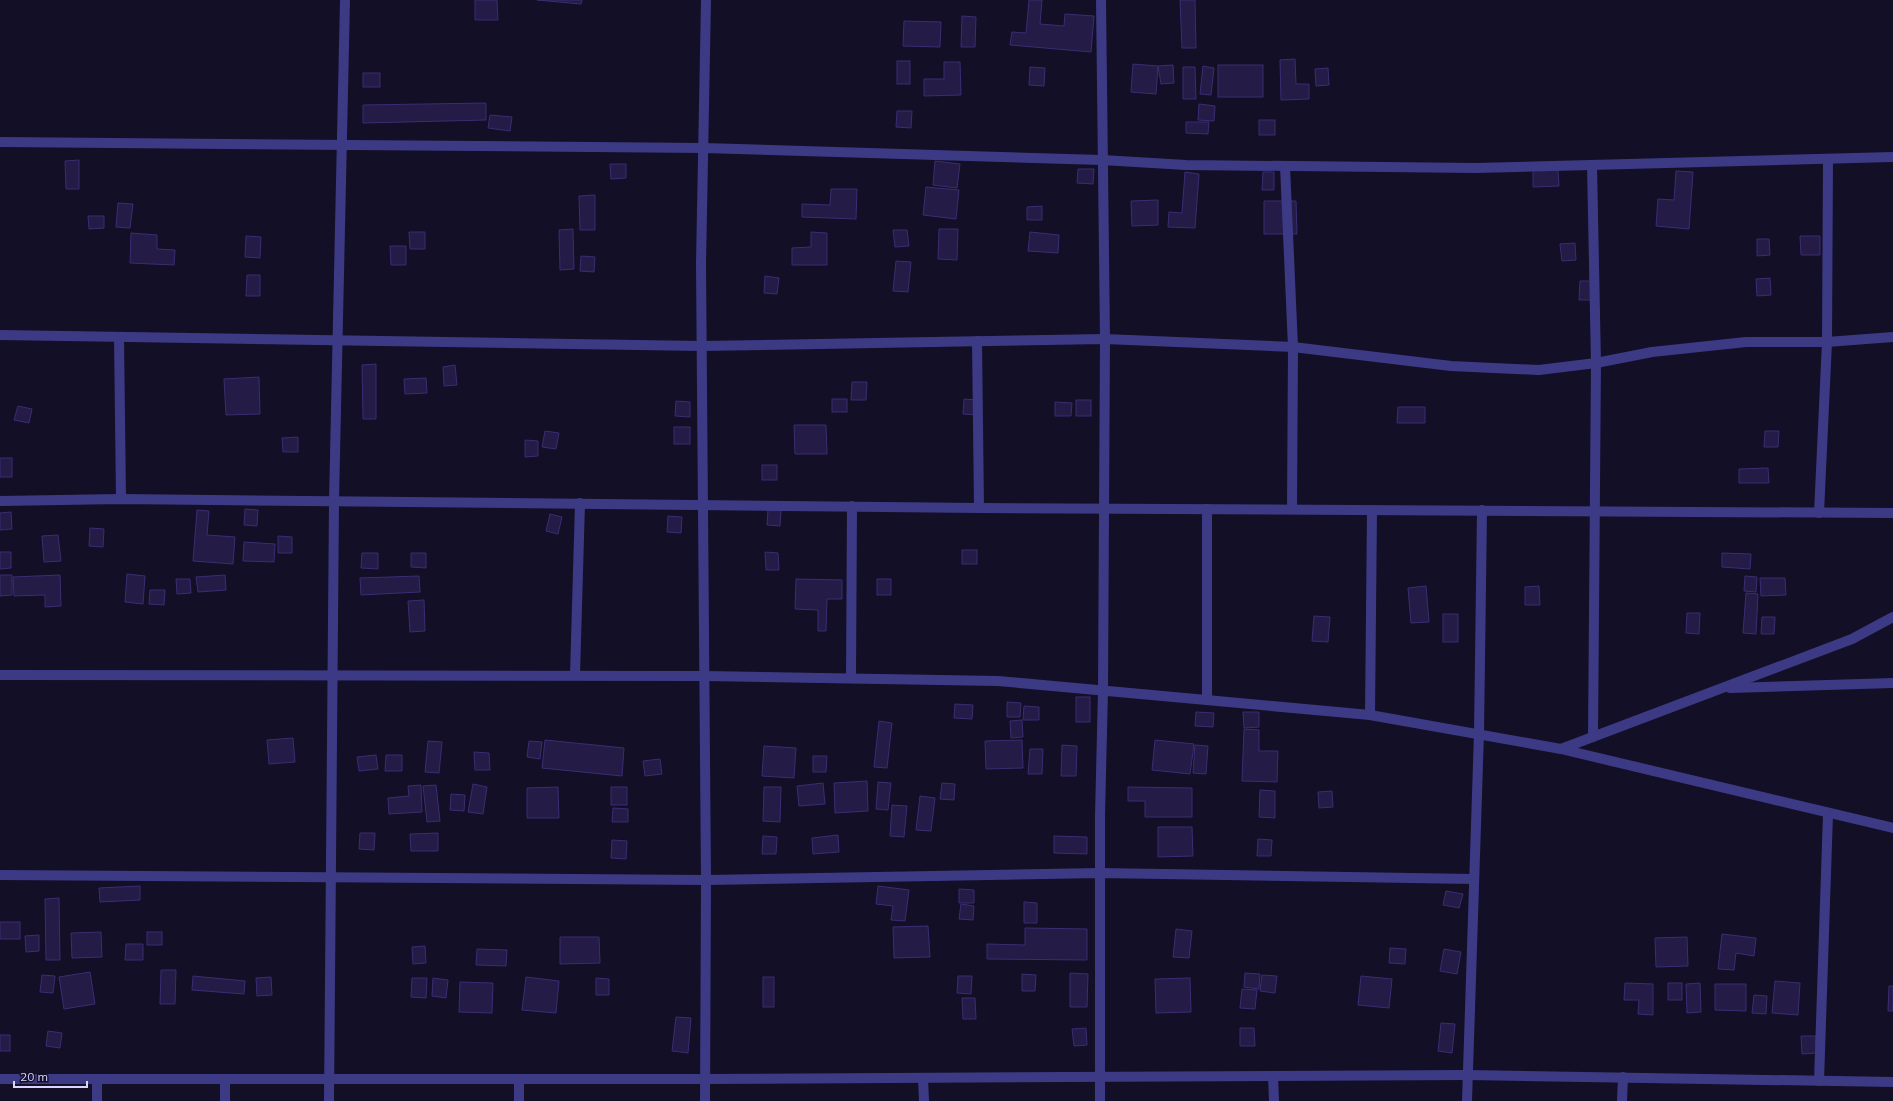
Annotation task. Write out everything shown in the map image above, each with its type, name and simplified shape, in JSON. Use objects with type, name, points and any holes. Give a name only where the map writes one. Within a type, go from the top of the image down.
[{"type":"street","points":[[329,1101],[331,674],[336,341],[345,0]]},
{"type":"street","points":[[705,1101],[706,880],[701,264],[706,0]]},
{"type":"street","points":[[1100,1101],[1100,874],[1103,690],[1105,339],[1101,0]]},
{"type":"street","points":[[0,142],[703,148],[1102,160],[1186,165],[1476,168],[1893,157]]},
{"type":"street","points":[[1819,513],[1827,342],[1828,159]]},
{"type":"street","points":[[1592,165],[1596,363],[1593,737]]},
{"type":"street","points":[[1284,166],[1293,347],[1292,509]]},
{"type":"street","points":[[0,335],[701,346],[1105,339],[1293,347],[1451,366],[1539,370],[1596,363],[1652,352],[1746,342],[1827,342],[1893,337]]},
{"type":"street","points":[[119,337],[121,499]]},
{"type":"street","points":[[977,341],[979,508]]},
{"type":"street","points":[[0,501],[121,499],[979,508],[1207,508],[1893,513]]},
{"type":"street","points":[[575,675],[580,503]]},
{"type":"street","points":[[851,678],[852,506]]},
{"type":"street","points":[[1207,508],[1207,700]]},
{"type":"street","points":[[1370,715],[1372,510]]},
{"type":"street","points":[[1467,1101],[1479,733],[1482,510]]},
{"type":"street","points":[[1561,749],[1852,639],[1893,617]]},
{"type":"street","points":[[0,675],[575,675],[998,681],[1370,715],[1479,733],[1561,749],[1828,814],[1893,828]]},
{"type":"street","points":[[1722,688],[1893,683]]},
{"type":"street","points":[[1819,1081],[1828,814]]},
{"type":"street","points":[[0,875],[330,879],[706,880],[1100,874],[1474,879]]},
{"type":"street","points":[[0,1079],[519,1080],[1468,1075],[1893,1082]]},
{"type":"street","points":[[1273,1076],[1274,1101]]},
{"type":"street","points":[[1622,1101],[1623,1077]]},
{"type":"street","points":[[923,1078],[924,1101]]},
{"type":"street","points":[[97,1079],[97,1101]]},
{"type":"street","points":[[225,1080],[225,1101]]},
{"type":"street","points":[[519,1080],[519,1101]]},
{"type":"building","points":[[475,0],[497,0],[498,20],[475,20]]},
{"type":"building","points":[[537,0],[582,0],[581,4]]},
{"type":"building","points":[[1029,0],[1042,0],[1040,24],[1064,26],[1065,14],[1094,16],[1091,52],[1010,45],[1012,32],[1026,33]]},
{"type":"building","points":[[1180,0],[1195,0],[1196,48],[1182,48]]},
{"type":"building","points":[[962,16],[976,17],[975,47],[961,47]]},
{"type":"building","points":[[904,21],[941,22],[940,47],[903,46]]},
{"type":"building","points":[[1295,59],[1296,84],[1309,84],[1309,99],[1281,100],[1280,60]]},
{"type":"building","points":[[897,61],[910,61],[910,84],[897,84]]},
{"type":"building","points":[[944,62],[960,62],[961,95],[924,96],[924,79],[944,79]]},
{"type":"building","points":[[1133,64],[1158,66],[1156,94],[1131,92]]},
{"type":"building","points":[[1173,65],[1174,83],[1161,84],[1158,66]]},
{"type":"building","points":[[1218,65],[1263,65],[1263,97],[1218,97]]},
{"type":"building","points":[[1203,66],[1214,68],[1211,95],[1200,94]]},
{"type":"building","points":[[1030,67],[1045,68],[1044,86],[1029,85]]},
{"type":"building","points":[[1183,67],[1195,67],[1196,99],[1183,99]]},
{"type":"building","points":[[1328,68],[1329,85],[1316,86],[1315,69]]},
{"type":"building","points":[[363,73],[380,73],[380,87],[363,87]]},
{"type":"building","points":[[486,103],[486,120],[363,123],[363,105]]},
{"type":"building","points":[[1199,104],[1215,106],[1214,121],[1198,120]]},
{"type":"building","points":[[897,111],[912,111],[911,128],[896,127]]},
{"type":"building","points":[[490,115],[512,117],[510,131],[488,128]]},
{"type":"building","points":[[1259,120],[1275,120],[1275,135],[1259,135]]},
{"type":"building","points":[[1186,122],[1209,122],[1208,134],[1186,133]]},
{"type":"building","points":[[79,160],[79,189],[66,189],[65,161]]},
{"type":"building","points":[[935,161],[960,164],[957,188],[933,185]]},
{"type":"building","points":[[610,164],[626,164],[626,178],[611,179]]},
{"type":"building","points":[[1078,169],[1094,169],[1093,184],[1077,183]]},
{"type":"building","points":[[1533,170],[1558,170],[1559,186],[1533,187]]},
{"type":"building","points":[[1676,171],[1693,172],[1689,229],[1656,226],[1658,199],[1674,200]]},
{"type":"building","points":[[1185,172],[1199,174],[1195,228],[1168,227],[1169,212],[1182,213]]},
{"type":"building","points":[[1263,172],[1274,172],[1274,190],[1262,190]]},
{"type":"building","points":[[926,187],[959,190],[956,219],[923,215]]},
{"type":"building","points":[[831,189],[857,189],[856,219],[802,217],[802,204],[830,205]]},
{"type":"building","points":[[595,195],[595,230],[580,230],[579,196]]},
{"type":"building","points":[[1158,200],[1158,225],[1132,226],[1131,201]]},
{"type":"building","points":[[1264,201],[1296,201],[1297,234],[1264,234]]},
{"type":"building","points":[[118,203],[133,204],[130,228],[116,227]]},
{"type":"building","points":[[1042,206],[1042,220],[1027,220],[1027,207]]},
{"type":"building","points":[[88,216],[104,216],[104,228],[89,229]]},
{"type":"building","points":[[573,229],[574,269],[560,270],[559,230]]},
{"type":"building","points":[[939,229],[958,229],[957,260],[938,259]]},
{"type":"building","points":[[893,230],[907,230],[909,246],[895,247]]},
{"type":"building","points":[[409,232],[425,232],[425,249],[410,249]]},
{"type":"building","points":[[811,232],[827,233],[827,265],[792,265],[792,248],[811,247]]},
{"type":"building","points":[[1030,232],[1059,235],[1058,253],[1028,251]]},
{"type":"building","points":[[131,233],[157,235],[157,249],[175,250],[174,265],[130,263]]},
{"type":"building","points":[[246,236],[261,237],[260,258],[245,257]]},
{"type":"building","points":[[1800,236],[1820,236],[1820,255],[1801,255]]},
{"type":"building","points":[[1757,239],[1769,239],[1770,255],[1757,256]]},
{"type":"building","points":[[1575,243],[1576,260],[1562,261],[1560,244]]},
{"type":"building","points":[[390,246],[406,246],[406,265],[391,265]]},
{"type":"building","points":[[581,256],[595,257],[594,272],[580,271]]},
{"type":"building","points":[[896,261],[911,262],[908,292],[893,291]]},
{"type":"building","points":[[247,275],[260,275],[260,296],[246,296]]},
{"type":"building","points":[[765,276],[779,278],[777,294],[764,293]]},
{"type":"building","points":[[1770,278],[1771,295],[1757,296],[1756,279]]},
{"type":"building","points":[[1580,281],[1593,281],[1592,300],[1579,300]]},
{"type":"building","points":[[376,364],[376,419],[363,419],[362,365]]},
{"type":"building","points":[[455,365],[457,385],[444,386],[443,367]]},
{"type":"building","points":[[259,377],[260,414],[226,415],[224,379]]},
{"type":"building","points":[[426,378],[427,393],[405,394],[404,379]]},
{"type":"building","points":[[852,382],[867,382],[866,400],[851,400]]},
{"type":"building","points":[[832,399],[847,399],[847,412],[832,412]]},
{"type":"building","points":[[964,399],[977,400],[977,415],[963,414]]},
{"type":"building","points":[[1076,400],[1091,400],[1091,416],[1076,416]]},
{"type":"building","points":[[676,401],[690,402],[690,417],[675,416]]},
{"type":"building","points":[[1055,402],[1072,403],[1071,416],[1055,416]]},
{"type":"building","points":[[18,406],[32,409],[29,423],[14,420]]},
{"type":"building","points":[[1398,407],[1425,407],[1425,423],[1397,423]]},
{"type":"building","points":[[794,425],[826,425],[827,454],[795,454]]},
{"type":"building","points":[[674,427],[690,427],[690,444],[674,444]]},
{"type":"building","points":[[545,431],[559,433],[556,449],[542,447]]},
{"type":"building","points":[[1765,431],[1779,431],[1778,447],[1764,447]]},
{"type":"building","points":[[298,437],[298,452],[283,452],[282,438]]},
{"type":"building","points":[[525,440],[538,441],[538,456],[525,457]]},
{"type":"building","points":[[0,458],[12,458],[12,477],[0,477]]},
{"type":"building","points":[[762,465],[777,465],[777,480],[762,480]]},
{"type":"building","points":[[1768,468],[1769,483],[1739,483],[1739,469]]},
{"type":"building","points":[[245,509],[258,510],[257,526],[244,525]]},
{"type":"building","points":[[197,510],[209,511],[207,535],[235,537],[233,564],[193,561]]},
{"type":"building","points":[[768,510],[781,510],[780,526],[767,525]]},
{"type":"building","points":[[11,512],[12,529],[0,530],[0,513]]},
{"type":"building","points":[[550,514],[562,517],[558,534],[546,531]]},
{"type":"building","points":[[668,516],[682,517],[681,533],[667,532]]},
{"type":"building","points":[[90,528],[104,529],[103,547],[89,546]]},
{"type":"building","points":[[58,535],[61,561],[44,562],[42,536]]},
{"type":"building","points":[[278,536],[292,537],[292,553],[278,553]]},
{"type":"building","points":[[244,542],[275,544],[274,562],[243,561]]},
{"type":"building","points":[[962,550],[977,550],[977,564],[962,564]]},
{"type":"building","points":[[0,552],[11,552],[11,568],[0,569]]},
{"type":"building","points":[[765,552],[778,553],[779,570],[766,570]]},
{"type":"building","points":[[362,553],[378,553],[378,569],[361,568]]},
{"type":"building","points":[[411,553],[426,553],[426,568],[411,567]]},
{"type":"building","points":[[1722,553],[1751,554],[1750,569],[1722,567]]},
{"type":"building","points":[[127,574],[145,576],[143,604],[125,602]]},
{"type":"building","points":[[0,575],[12,575],[12,595],[0,596]]},
{"type":"building","points":[[60,575],[61,606],[45,607],[45,595],[14,596],[13,577]]},
{"type":"building","points":[[225,575],[226,590],[198,592],[196,577]]},
{"type":"building","points":[[419,576],[420,592],[361,595],[360,578]]},
{"type":"building","points":[[1745,576],[1757,577],[1756,592],[1744,591]]},
{"type":"building","points":[[1760,578],[1785,578],[1786,595],[1761,596]]},
{"type":"building","points":[[176,579],[190,579],[191,593],[177,594]]},
{"type":"building","points":[[796,579],[842,580],[842,599],[827,599],[826,631],[818,631],[818,610],[795,609]]},
{"type":"building","points":[[877,579],[891,579],[891,595],[877,595]]},
{"type":"building","points":[[1426,586],[1429,622],[1411,623],[1408,588]]},
{"type":"building","points":[[1539,586],[1540,605],[1525,605],[1525,587]]},
{"type":"building","points":[[150,590],[165,590],[164,605],[149,604]]},
{"type":"building","points":[[1746,593],[1758,594],[1756,634],[1743,633]]},
{"type":"building","points":[[424,600],[425,631],[410,632],[408,601]]},
{"type":"building","points":[[1687,613],[1700,613],[1699,634],[1686,633]]},
{"type":"building","points":[[1443,614],[1458,614],[1458,642],[1443,642]]},
{"type":"building","points":[[1314,616],[1330,617],[1328,642],[1312,641]]},
{"type":"building","points":[[1762,617],[1775,617],[1774,634],[1761,634]]},
{"type":"building","points":[[1076,697],[1090,697],[1090,722],[1076,722]]},
{"type":"building","points":[[1007,702],[1021,703],[1020,717],[1007,717]]},
{"type":"building","points":[[955,704],[973,705],[972,719],[954,718]]},
{"type":"building","points":[[1024,706],[1039,707],[1039,720],[1023,720]]},
{"type":"building","points":[[1196,712],[1214,713],[1213,727],[1195,726]]},
{"type":"building","points":[[1243,712],[1259,712],[1259,727],[1244,728]]},
{"type":"building","points":[[1022,720],[1023,737],[1011,738],[1010,721]]},
{"type":"building","points":[[879,721],[892,723],[887,768],[874,767]]},
{"type":"building","points":[[1244,729],[1259,730],[1259,751],[1278,751],[1277,782],[1242,781]]},
{"type":"building","points":[[293,738],[295,762],[269,764],[267,740]]},
{"type":"building","points":[[545,740],[624,748],[622,776],[542,768]]},
{"type":"building","points":[[1022,740],[1023,768],[986,769],[985,741]]},
{"type":"building","points":[[1155,740],[1194,744],[1190,774],[1152,770]]},
{"type":"building","points":[[428,741],[442,742],[439,773],[425,772]]},
{"type":"building","points":[[529,741],[542,742],[540,759],[527,757]]},
{"type":"building","points":[[1062,745],[1077,746],[1076,776],[1061,776]]},
{"type":"building","points":[[1195,745],[1208,746],[1206,774],[1193,773]]},
{"type":"building","points":[[764,746],[796,748],[794,778],[762,776]]},
{"type":"building","points":[[1030,749],[1043,749],[1042,774],[1028,774]]},
{"type":"building","points":[[474,752],[489,753],[490,770],[475,770]]},
{"type":"building","points":[[376,755],[378,769],[359,771],[357,757]]},
{"type":"building","points":[[386,755],[402,755],[402,771],[385,771]]},
{"type":"building","points":[[813,756],[827,756],[826,772],[813,772]]},
{"type":"building","points":[[660,759],[662,774],[645,776],[643,761]]},
{"type":"building","points":[[867,781],[868,811],[835,813],[834,783]]},
{"type":"building","points":[[878,782],[891,783],[888,810],[876,809]]},
{"type":"building","points":[[823,783],[825,804],[799,806],[797,786]]},
{"type":"building","points":[[942,783],[955,784],[954,800],[940,799]]},
{"type":"building","points":[[473,784],[487,787],[483,814],[468,812]]},
{"type":"building","points":[[421,785],[422,812],[389,814],[388,798],[409,796],[408,786]]},
{"type":"building","points":[[436,785],[440,821],[427,822],[423,786]]},
{"type":"building","points":[[558,787],[559,818],[527,818],[527,788]]},
{"type":"building","points":[[611,787],[627,787],[627,805],[611,805]]},
{"type":"building","points":[[764,787],[781,787],[780,822],[763,821]]},
{"type":"building","points":[[1128,787],[1192,788],[1192,817],[1145,817],[1145,801],[1128,801]]},
{"type":"building","points":[[1260,790],[1275,791],[1275,818],[1259,817]]},
{"type":"building","points":[[1332,791],[1333,807],[1319,808],[1318,792]]},
{"type":"building","points":[[451,794],[465,795],[464,811],[450,810]]},
{"type":"building","points":[[920,796],[935,798],[931,831],[916,830]]},
{"type":"building","points":[[892,805],[907,806],[904,837],[890,836]]},
{"type":"building","points":[[613,808],[628,809],[628,822],[612,822]]},
{"type":"building","points":[[1158,827],[1192,827],[1193,856],[1158,857]]},
{"type":"building","points":[[360,833],[375,833],[374,850],[359,849]]},
{"type":"building","points":[[438,833],[438,851],[411,851],[410,834]]},
{"type":"building","points":[[838,835],[839,852],[813,854],[812,838]]},
{"type":"building","points":[[763,836],[777,837],[776,854],[762,854]]},
{"type":"building","points":[[1054,836],[1087,837],[1087,854],[1054,853]]},
{"type":"building","points":[[1258,839],[1272,840],[1271,856],[1257,856]]},
{"type":"building","points":[[612,840],[627,841],[626,859],[611,858]]},
{"type":"building","points":[[140,886],[140,900],[100,902],[99,888]]},
{"type":"building","points":[[878,886],[909,890],[905,921],[891,920],[893,906],[876,904]]},
{"type":"building","points":[[959,889],[974,890],[974,903],[959,903]]},
{"type":"building","points":[[1446,891],[1463,894],[1459,908],[1443,905]]},
{"type":"building","points":[[59,898],[60,960],[46,960],[45,899]]},
{"type":"building","points":[[1024,902],[1037,903],[1037,923],[1024,923]]},
{"type":"building","points":[[961,904],[974,906],[973,920],[959,919]]},
{"type":"building","points":[[0,922],[20,922],[20,939],[0,939]]},
{"type":"building","points":[[928,926],[930,957],[894,958],[893,927]]},
{"type":"building","points":[[1025,928],[1087,929],[1087,960],[987,959],[987,944],[1025,945]]},
{"type":"building","points":[[1176,929],[1192,931],[1189,958],[1173,957]]},
{"type":"building","points":[[101,932],[102,957],[72,958],[71,933]]},
{"type":"building","points":[[147,932],[162,932],[162,945],[147,945]]},
{"type":"building","points":[[1722,934],[1756,938],[1754,956],[1736,953],[1734,970],[1718,969]]},
{"type":"building","points":[[39,935],[39,951],[26,952],[25,936]]},
{"type":"building","points":[[560,937],[599,937],[600,963],[560,964]]},
{"type":"building","points":[[1687,937],[1688,966],[1656,967],[1655,938]]},
{"type":"building","points":[[126,944],[143,944],[143,960],[125,960]]},
{"type":"building","points":[[425,946],[426,963],[413,964],[412,947]]},
{"type":"building","points":[[1390,948],[1406,949],[1405,964],[1389,963]]},
{"type":"building","points":[[477,949],[507,950],[506,966],[476,965]]},
{"type":"building","points":[[1444,949],[1461,952],[1457,974],[1440,971]]},
{"type":"building","points":[[161,970],[176,970],[175,1004],[160,1004]]},
{"type":"building","points":[[90,972],[95,1004],[64,1009],[59,977]]},
{"type":"building","points":[[1070,973],[1088,974],[1087,1007],[1070,1007]]},
{"type":"building","points":[[1245,973],[1260,974],[1259,989],[1244,987]]},
{"type":"building","points":[[1022,974],[1036,975],[1035,991],[1022,991]]},
{"type":"building","points":[[42,975],[55,976],[53,993],[40,992]]},
{"type":"building","points":[[1262,975],[1277,976],[1275,993],[1260,991]]},
{"type":"building","points":[[193,976],[245,981],[244,994],[192,990]]},
{"type":"building","points":[[958,976],[972,976],[971,994],[957,993]]},
{"type":"building","points":[[1361,976],[1392,979],[1389,1008],[1358,1005]]},
{"type":"building","points":[[271,977],[272,995],[257,996],[256,978]]},
{"type":"building","points":[[526,977],[559,981],[556,1013],[522,1010]]},
{"type":"building","points":[[763,977],[774,977],[774,1007],[763,1007]]},
{"type":"building","points":[[412,978],[427,978],[426,998],[411,997]]},
{"type":"building","points":[[433,978],[448,980],[446,998],[432,996]]},
{"type":"building","points":[[596,978],[609,979],[609,995],[596,995]]},
{"type":"building","points":[[1190,978],[1191,1012],[1156,1013],[1155,979]]},
{"type":"building","points":[[1775,981],[1800,983],[1798,1015],[1772,1013]]},
{"type":"building","points":[[460,982],[493,983],[492,1013],[459,1012]]},
{"type":"building","points":[[1625,983],[1653,984],[1653,1015],[1638,1014],[1639,1000],[1624,1000]]},
{"type":"building","points":[[1668,983],[1682,983],[1682,1000],[1668,1000]]},
{"type":"building","points":[[1700,983],[1701,1012],[1687,1013],[1686,984]]},
{"type":"building","points":[[1715,984],[1746,984],[1746,1011],[1715,1010]]},
{"type":"building","points":[[1889,986],[1893,986],[1893,1011],[1888,1011]]},
{"type":"building","points":[[1242,989],[1257,990],[1255,1009],[1240,1008]]},
{"type":"building","points":[[1754,995],[1767,996],[1766,1014],[1752,1013]]},
{"type":"building","points":[[962,998],[975,998],[976,1019],[963,1019]]},
{"type":"building","points":[[676,1017],[691,1018],[688,1053],[672,1051]]},
{"type":"building","points":[[1441,1023],[1455,1024],[1452,1053],[1438,1051]]},
{"type":"building","points":[[1086,1028],[1087,1045],[1074,1046],[1072,1029]]},
{"type":"building","points":[[1240,1028],[1254,1028],[1255,1046],[1240,1046]]},
{"type":"building","points":[[48,1031],[62,1033],[60,1048],[46,1046]]},
{"type":"building","points":[[0,1035],[10,1035],[10,1051],[0,1051]]},
{"type":"building","points":[[1801,1036],[1816,1036],[1816,1053],[1802,1054]]}]
